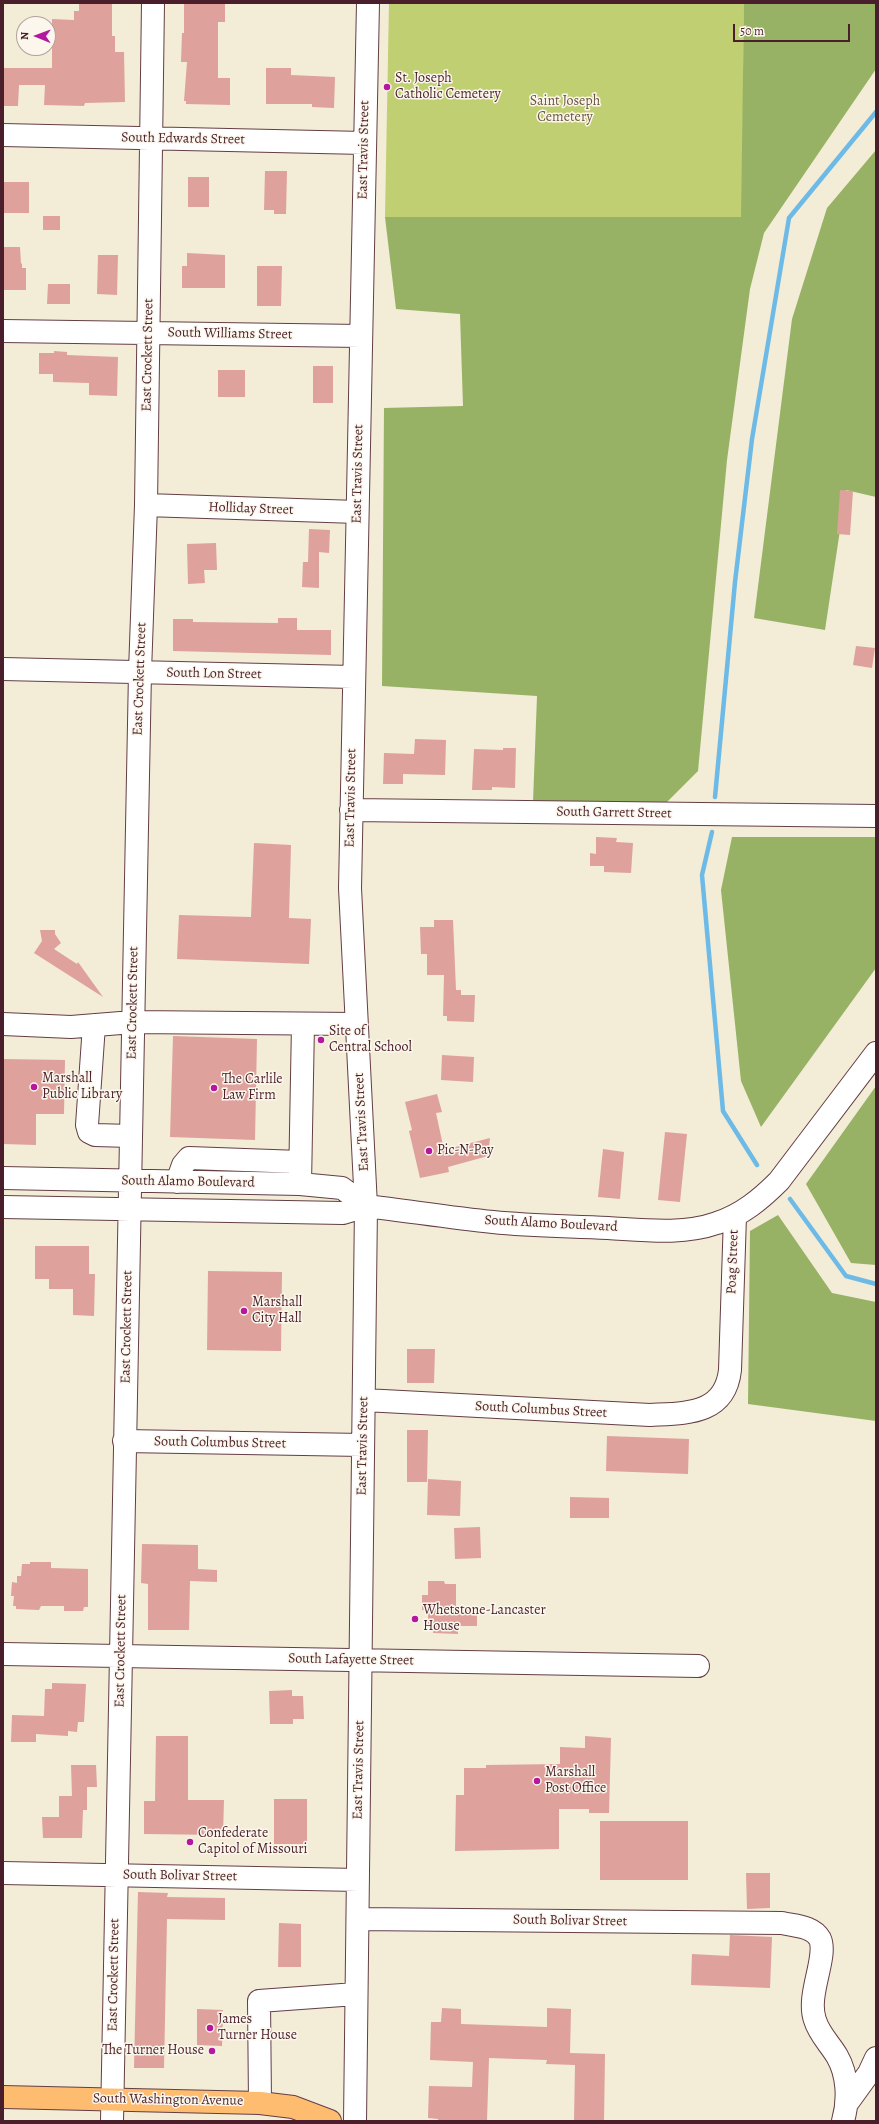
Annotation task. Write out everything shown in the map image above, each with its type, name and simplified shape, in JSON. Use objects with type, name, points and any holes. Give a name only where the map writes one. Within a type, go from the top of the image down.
[{"type":"main road","name":"South Washington Avenue","points":[[3,2096],[260,2103],[293,2107],[330,2121]]},
{"type":"street","name":"East Crockett Street","points":[[112,2121],[140,672],[146,505],[153,3]]},
{"type":"street","name":"East Travis Street","points":[[355,2121],[366,1206],[350,888],[353,677],[368,3]]},
{"type":"street","name":"South Edwards Street","points":[[3,135],[364,143]]},
{"type":"street","name":"South Williams Street","points":[[3,331],[361,336]]},
{"type":"street","name":"Holliday Street","points":[[146,505],[357,512]]},
{"type":"street","name":"South Lon Street","points":[[3,669],[353,677]]},
{"type":"street","name":"South Garrett Street","points":[[351,810],[876,816]]},
{"type":"street","points":[[3,1024],[71,1027],[133,1022],[356,1024]]},
{"type":"street","points":[[300,1184],[303,1024]]},
{"type":"street","points":[[94,1026],[87,1125],[89,1132],[95,1135],[131,1136]]},
{"type":"street","name":"Poag Street","points":[[717,1402],[728,1383],[730,1370],[735,1216],[752,1206],[779,1181],[876,1053]]},
{"type":"street","points":[[177,1182],[185,1161],[189,1158],[300,1162]]},
{"type":"street","name":"South Alamo Boulevard","points":[[3,1178],[300,1184],[342,1188],[366,1206]]},
{"type":"street","name":"South Alamo Boulevard","points":[[3,1207],[343,1213],[366,1206],[512,1224],[665,1230],[692,1229],[717,1224],[735,1216]]},
{"type":"street","name":"South Columbus Street","points":[[364,1400],[650,1415],[683,1412],[706,1407],[717,1402]]},
{"type":"street","name":"South Columbus Street","points":[[124,1441],[363,1445]]},
{"type":"street","name":"South Lafayette Street","points":[[3,1654],[698,1666]]},
{"type":"street","name":"South Bolivar Street","points":[[3,1873],[358,1880]]},
{"type":"street","name":"South Bolivar Street","points":[[358,1919],[782,1923],[811,1930],[820,1940],[822,1950],[812,1999],[814,2020],[837,2057],[845,2076],[845,2111]]},
{"type":"street","points":[[260,2103],[259,2001],[356,1994]]},
{"type":"street","points":[[845,2111],[869,2073],[876,2058]]},
{"type":"green space","name":"Saint Joseph Cemetery","points":[[389,3],[744,3],[742,217],[385,217]]},
{"type":"green space","points":[[744,3],[876,3],[876,69],[764,233],[750,289],[727,460],[698,771],[667,802],[533,802],[537,696],[382,686],[384,408],[463,406],[460,314],[396,309],[385,217],[741,217]]},
{"type":"green space","points":[[876,150],[876,497],[846,490],[825,630],[754,618],[792,319],[827,208]]},
{"type":"green space","points":[[732,837],[876,837],[876,968],[761,1127],[741,1081],[721,890]]},
{"type":"green space","points":[[876,1086],[876,1265],[851,1263],[806,1184]]},
{"type":"green space","points":[[778,1215],[832,1293],[876,1302],[876,1421],[748,1404],[750,1231]]},
{"type":"building","points":[[79,3],[112,3],[112,36],[115,36],[115,52],[124,52],[125,102],[85,103],[84,106],[44,105],[45,85],[19,85],[18,106],[3,106],[3,68],[52,68],[52,56],[56,56],[56,19],[74,20],[74,11],[79,11]]},
{"type":"building","points":[[184,3],[225,3],[225,22],[218,22],[218,78],[230,78],[230,105],[186,104],[186,101],[184,101],[187,62],[181,62],[182,33],[184,33]]},
{"type":"building","points":[[266,68],[291,68],[291,75],[335,77],[334,108],[312,107],[312,104],[266,104]]},
{"type":"building","points":[[265,171],[287,171],[286,214],[274,214],[274,210],[264,210]]},
{"type":"building","points":[[188,177],[209,177],[209,207],[188,207]]},
{"type":"building","points":[[3,182],[29,182],[29,213],[3,213]]},
{"type":"building","points":[[43,216],[60,216],[60,230],[43,230]]},
{"type":"building","points":[[3,247],[20,247],[22,268],[26,268],[26,290],[3,290]]},
{"type":"building","points":[[187,253],[225,255],[225,288],[182,288],[182,266],[187,266]]},
{"type":"building","points":[[98,255],[118,255],[117,295],[97,294]]},
{"type":"building","points":[[257,266],[282,266],[281,306],[257,306]]},
{"type":"building","points":[[48,284],[70,284],[70,304],[47,304]]},
{"type":"building","points":[[54,351],[67,352],[67,355],[118,357],[117,396],[89,395],[89,383],[53,382],[53,374],[39,374],[39,353],[54,353]]},
{"type":"building","points":[[313,366],[333,366],[333,403],[313,403]]},
{"type":"building","points":[[218,370],[245,370],[245,397],[218,397]]},
{"type":"building","points":[[840,490],[853,491],[850,535],[837,534]]},
{"type":"building","points":[[309,529],[330,530],[329,553],[319,552],[319,588],[302,587],[303,562],[308,562]]},
{"type":"building","points":[[216,543],[217,570],[204,570],[205,583],[188,584],[187,544]]},
{"type":"building","points":[[278,618],[297,618],[297,630],[331,630],[331,655],[173,651],[173,619],[193,619],[193,622],[278,623]]},
{"type":"building","points":[[856,646],[875,648],[872,668],[853,665]]},
{"type":"building","points":[[415,739],[446,740],[445,775],[403,774],[403,784],[383,784],[384,753],[414,754]]},
{"type":"building","points":[[503,748],[516,748],[515,788],[492,787],[492,790],[472,790],[474,749],[503,750]]},
{"type":"building","points":[[596,837],[617,838],[616,842],[633,843],[631,873],[604,872],[604,866],[590,866],[590,853],[596,854]]},
{"type":"building","points":[[254,843],[291,845],[289,918],[311,919],[309,964],[177,959],[179,915],[251,917]]},
{"type":"building","points":[[434,920],[453,920],[456,990],[461,990],[461,995],[475,995],[474,1022],[447,1021],[447,1016],[443,1016],[444,975],[427,975],[427,954],[421,954],[420,927],[434,927]]},
{"type":"building","points":[[40,930],[55,930],[55,934],[61,943],[54,949],[77,964],[78,962],[103,997],[34,953],[42,941]]},
{"type":"building","name":"The Carlile Law Firm","points":[[173,1036],[257,1039],[255,1140],[170,1137]]},
{"type":"building","points":[[442,1055],[474,1057],[473,1082],[441,1080]]},
{"type":"building","name":"Marshall Public Library","points":[[3,1059],[65,1060],[64,1114],[36,1114],[36,1145],[3,1144]]},
{"type":"building","points":[[437,1094],[442,1112],[436,1113],[444,1150],[490,1138],[488,1156],[448,1167],[449,1172],[420,1178],[409,1131],[412,1130],[405,1102]]},
{"type":"building","points":[[665,1132],[687,1134],[680,1202],[658,1200]]},
{"type":"building","points":[[603,1149],[624,1152],[620,1199],[598,1197]]},
{"type":"building","points":[[35,1246],[89,1246],[89,1274],[95,1274],[94,1316],[73,1315],[73,1289],[49,1289],[49,1279],[35,1279]]},
{"type":"building","name":"Marshall City Hall","points":[[208,1271],[282,1272],[281,1351],[207,1350]]},
{"type":"building","points":[[407,1349],[435,1349],[434,1383],[407,1383]]},
{"type":"building","points":[[407,1430],[428,1430],[427,1482],[407,1482]]},
{"type":"building","points":[[607,1436],[689,1439],[688,1474],[606,1471]]},
{"type":"building","points":[[428,1479],[461,1481],[460,1516],[427,1515]]},
{"type":"building","points":[[570,1497],[609,1498],[609,1518],[570,1518]]},
{"type":"building","points":[[480,1527],[481,1558],[455,1559],[454,1528]]},
{"type":"building","points":[[142,1544],[198,1545],[198,1569],[217,1570],[217,1582],[190,1581],[189,1630],[148,1630],[148,1584],[141,1583]]},
{"type":"building","points":[[30,1562],[51,1562],[51,1568],[88,1569],[88,1607],[84,1607],[83,1611],[64,1611],[64,1606],[41,1606],[39,1610],[16,1609],[16,1606],[13,1606],[14,1596],[11,1596],[12,1582],[17,1583],[17,1576],[21,1576],[22,1564],[30,1564]]},
{"type":"building","points":[[428,1581],[444,1581],[445,1584],[456,1584],[456,1610],[477,1610],[477,1626],[458,1626],[458,1634],[433,1633],[433,1627],[428,1627],[428,1610],[422,1610],[422,1595],[428,1595]]},
{"type":"building","points":[[52,1683],[86,1684],[84,1722],[78,1722],[77,1732],[68,1731],[68,1736],[36,1734],[36,1742],[11,1742],[12,1715],[44,1716],[45,1689],[52,1689]]},
{"type":"building","points":[[292,1690],[292,1696],[303,1696],[304,1719],[293,1719],[293,1724],[270,1724],[269,1691]]},
{"type":"building","points":[[156,1736],[188,1736],[188,1800],[224,1800],[223,1835],[144,1834],[144,1801],[155,1801]]},
{"type":"building","name":"Marshall Post Office","points":[[585,1736],[611,1738],[609,1813],[589,1813],[589,1809],[559,1809],[559,1849],[455,1851],[456,1795],[464,1795],[464,1768],[486,1768],[486,1765],[560,1764],[560,1747],[585,1748]]},
{"type":"building","points":[[71,1765],[96,1765],[97,1787],[87,1787],[87,1810],[83,1810],[82,1838],[43,1838],[42,1817],[59,1817],[59,1796],[72,1796]]},
{"type":"building","points":[[274,1799],[307,1799],[307,1844],[274,1844]]},
{"type":"building","points":[[600,1821],[688,1821],[688,1880],[600,1880]]},
{"type":"building","points":[[746,1873],[770,1873],[770,1908],[747,1909]]},
{"type":"building","points":[[138,1892],[168,1893],[167,1897],[225,1898],[225,1920],[167,1919],[164,2068],[134,2068]]},
{"type":"building","points":[[279,1923],[301,1924],[301,1967],[278,1967]]},
{"type":"building","points":[[730,1935],[772,1937],[770,1988],[691,1985],[692,1954],[729,1956]]},
{"type":"building","points":[[442,2008],[461,2009],[461,2024],[547,2027],[547,2008],[571,2009],[570,2053],[605,2054],[604,2121],[574,2121],[575,2065],[546,2064],[547,2060],[489,2058],[487,2121],[438,2121],[438,2119],[428,2118],[429,2086],[472,2087],[473,2062],[430,2060],[431,2022],[441,2022]]},
{"type":"building","name":"James Turner House","points":[[197,2009],[223,2010],[222,2046],[197,2045]]},
{"type":"waterway","points":[[715,797],[735,582],[752,439],[789,218],[876,112]]},
{"type":"waterway","points":[[712,832],[702,875],[723,1111],[757,1165]]},
{"type":"waterway","points":[[790,1199],[846,1276],[876,1284]]},
{"type":"place","name":"St. Joseph Catholic Cemetery","points":[[387,87]]},
{"type":"place","name":"Site of Central School","points":[[321,1040]]},
{"type":"place","name":"Marshall Public Library","points":[[34,1087]]},
{"type":"place","name":"The Carlile Law Firm","points":[[214,1088]]},
{"type":"place","name":"Pic-N-Pay","points":[[429,1151]]},
{"type":"place","name":"Marshall City Hall","points":[[244,1311]]},
{"type":"place","name":"Whetstone-Lancaster House","points":[[415,1619]]},
{"type":"place","name":"Marshall Post Office","points":[[537,1781]]},
{"type":"place","name":"Confederate Capitol of Missouri","points":[[190,1842]]},
{"type":"place","name":"James Turner House","points":[[210,2028]]},
{"type":"place","name":"The Turner House","points":[[212,2051]]}]
